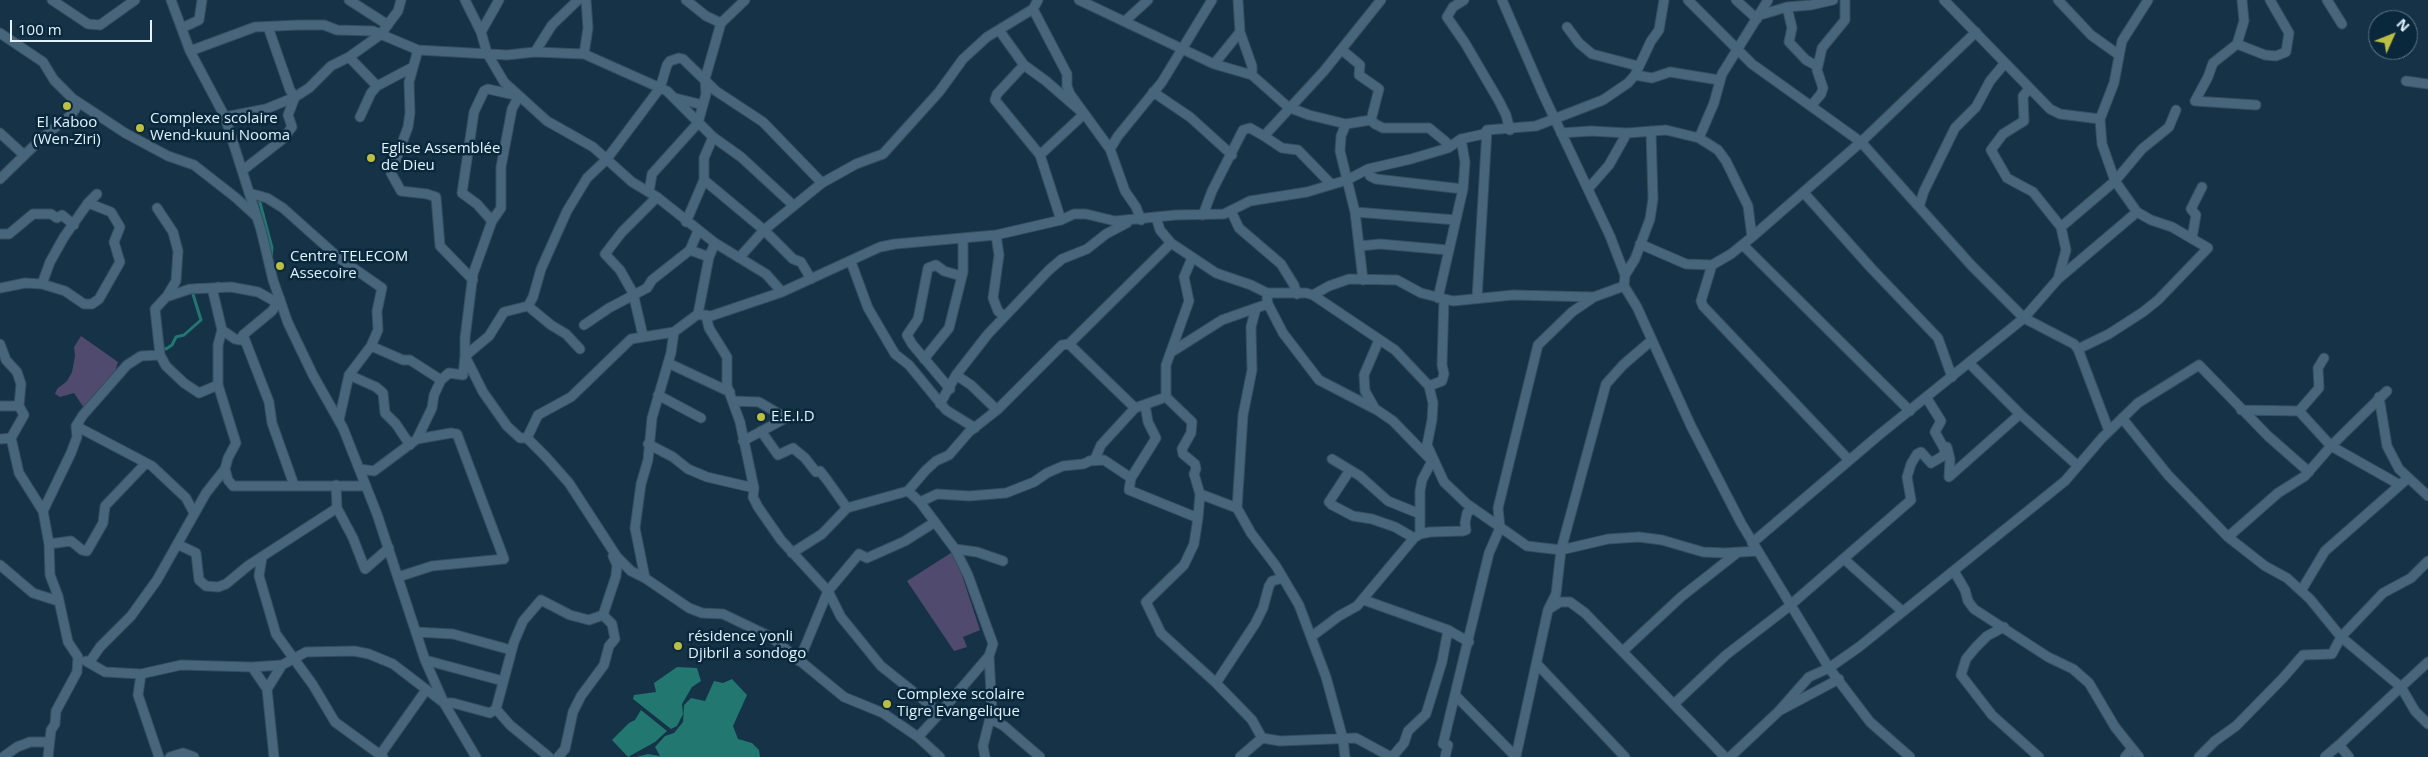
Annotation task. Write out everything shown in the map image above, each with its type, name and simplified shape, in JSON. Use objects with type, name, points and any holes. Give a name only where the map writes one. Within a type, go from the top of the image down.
[{"type":"street","points":[[52,0],[88,24],[100,25],[135,0]]},
{"type":"street","points":[[171,0],[190,51],[225,117],[257,218],[278,300],[298,346],[339,420],[389,548],[425,660],[444,703],[476,757]]},
{"type":"street","points":[[182,28],[199,20],[202,0]]},
{"type":"street","points":[[349,0],[388,25]]},
{"type":"street","points":[[465,0],[481,32],[487,53],[504,82],[546,121],[587,143],[632,182],[653,194],[698,231],[766,274],[782,292]]},
{"type":"street","points":[[481,32],[499,0]]},
{"type":"street","points":[[535,52],[552,25],[578,0]]},
{"type":"street","points":[[584,54],[588,28],[586,0]]},
{"type":"street","points":[[686,0],[706,16],[721,23]]},
{"type":"street","points":[[643,336],[633,294],[620,270],[605,254],[653,194],[652,174],[698,123],[703,105],[705,79],[721,23],[745,0]]},
{"type":"street","points":[[739,258],[764,230],[822,183],[856,164],[883,154],[939,92],[963,59],[987,37],[1033,10],[1038,0]]},
{"type":"street","points":[[1079,0],[1214,64],[1252,75],[1288,107],[1309,115],[1346,124],[1371,120]]},
{"type":"street","points":[[1125,21],[1148,0]]},
{"type":"street","points":[[1110,149],[1153,92],[1212,0]]},
{"type":"street","points":[[1238,0],[1240,32],[1252,66],[1252,75]]},
{"type":"street","points":[[1264,136],[1288,107],[1342,50],[1381,0]]},
{"type":"street","points":[[1464,0],[1450,4],[1446,17],[1465,43],[1499,101],[1506,115],[1510,130]]},
{"type":"street","points":[[1502,0],[1625,275]]},
{"type":"street","points":[[527,438],[538,415],[571,397],[631,339],[674,332],[702,315],[729,311],[782,292],[880,247],[932,239],[996,235],[1062,220],[1074,214],[1086,214],[1115,221],[1203,215],[1231,211],[1250,201],[1307,192],[1347,180],[1368,169],[1448,148],[1460,139],[1484,134],[1487,130],[1510,130],[1536,126],[1555,120],[1602,100],[1628,83],[1637,71],[1651,41],[1659,30],[1664,0]]},
{"type":"street","points":[[1688,0],[1752,64],[1861,142],[1971,265],[2024,318],[2067,338],[2078,349],[2109,431]]},
{"type":"street","points":[[1736,0],[1758,17]]},
{"type":"street","points":[[1699,138],[1714,103],[1719,80],[1768,0]]},
{"type":"street","points":[[1758,17],[1787,8],[1833,0]]},
{"type":"street","points":[[1811,106],[1818,99],[1823,88],[1818,74],[1818,66],[1824,43],[1845,20],[1845,0]]},
{"type":"street","points":[[1944,0],[2029,90],[2054,112],[2100,119]]},
{"type":"street","points":[[2058,0],[2091,35],[2119,55]]},
{"type":"street","points":[[2078,349],[2086,347],[2129,322],[2158,300],[2208,248],[2167,224],[2144,217],[2137,212],[2115,181],[2102,144],[2100,119],[2114,83],[2124,36],[2148,0]]},
{"type":"street","points":[[2242,0],[2244,21],[2237,44],[2213,63],[2208,78],[2195,101],[2256,105]]},
{"type":"street","points":[[2237,44],[2265,55],[2276,56],[2286,52],[2289,33],[2270,0]]},
{"type":"street","points":[[2326,0],[2342,24]]},
{"type":"street","points":[[225,117],[266,109],[295,98],[330,66],[349,57],[380,35],[388,25],[399,2]]},
{"type":"street","points":[[1787,8],[1792,28],[1788,42],[1806,60],[1818,66]]},
{"type":"street","points":[[1033,10],[1068,74],[1067,86],[1070,94],[1110,149],[1125,190],[1136,207],[1136,220]]},
{"type":"street","points":[[190,51],[255,26],[324,25],[326,28],[337,30],[373,31],[418,50],[514,55],[535,52],[584,54],[660,88],[674,98],[713,138],[741,157],[793,205]]},
{"type":"street","points":[[268,27],[286,81],[295,98]]},
{"type":"street","points":[[1567,28],[1579,43],[1592,54],[1652,78],[1670,72],[1719,80]]},
{"type":"street","points":[[999,30],[1024,65],[1046,80],[1084,114]]},
{"type":"street","points":[[1214,64],[1240,32]]},
{"type":"street","points":[[1640,244],[1686,264],[1712,265],[1743,245],[1804,193],[1861,142],[1976,32]]},
{"type":"street","points":[[0,34],[43,62],[54,80],[72,98],[125,133],[168,156],[194,165],[235,196],[257,218]]},
{"type":"street","points":[[418,50],[411,68],[408,91],[410,113],[408,128],[391,173],[401,191],[436,197],[440,246],[472,280]]},
{"type":"street","points":[[1342,50],[1360,65],[1359,75],[1379,89],[1371,120]]},
{"type":"street","points":[[349,57],[377,86]]},
{"type":"street","points":[[528,306],[567,212],[587,178],[606,160],[660,88],[667,65],[675,58],[684,59],[735,105],[763,122],[822,183]]},
{"type":"street","points":[[1918,207],[1955,128],[1976,107],[1990,81],[2005,63]]},
{"type":"street","points":[[1024,65],[997,94],[995,100],[1040,155],[1062,220]]},
{"type":"street","points":[[360,116],[371,93],[377,86],[411,68]]},
{"type":"street","points":[[2406,81],[2428,84]]},
{"type":"street","points":[[492,221],[476,204],[462,193],[474,112],[484,91],[488,89],[519,96]]},
{"type":"street","points":[[2029,90],[2023,96],[2024,120],[2003,134],[1991,150],[2007,178],[2033,192],[2061,227],[2066,250],[2058,279]]},
{"type":"street","points":[[1153,92],[1190,117],[1232,155]]},
{"type":"street","points":[[413,442],[432,408],[434,395],[441,380],[449,373],[463,375],[472,280],[492,221],[501,208],[501,167],[512,109],[519,96]]},
{"type":"street","points":[[0,179],[74,111],[72,98]]},
{"type":"street","points":[[243,170],[290,132],[292,127],[288,114],[295,98]]},
{"type":"street","points":[[674,98],[703,105]]},
{"type":"street","points":[[2061,227],[2115,181],[2142,149],[2169,127],[2176,110]]},
{"type":"street","points":[[1040,155],[1084,114]]},
{"type":"street","points":[[1371,120],[1374,124],[1383,128],[1430,128],[1446,142],[1448,148]]},
{"type":"street","points":[[1346,124],[1341,136],[1340,151],[1355,212],[1363,280]]},
{"type":"street","points":[[1203,215],[1212,191],[1232,155],[1243,130],[1250,128],[1282,148],[1298,150],[1331,184]]},
{"type":"street","points":[[1477,298],[1487,130]]},
{"type":"street","points":[[1562,134],[1591,131],[1626,133],[1666,130],[1699,138],[1718,150],[1726,161],[1748,206],[1752,237]]},
{"type":"street","points":[[1652,131],[1653,199],[1650,219],[1635,259],[1625,275],[1624,286],[1638,307],[1692,426],[1755,547],[1829,668],[1870,722],[1910,757]]},
{"type":"street","points":[[0,133],[24,155]]},
{"type":"street","points":[[1588,189],[1609,165],[1626,133]]},
{"type":"street","points":[[686,222],[704,180],[704,158],[713,138]]},
{"type":"street","points":[[1429,386],[1442,381],[1444,374],[1442,365],[1441,299],[1448,250],[1464,188],[1465,162],[1460,139]]},
{"type":"street","points":[[1368,169],[1370,176],[1376,178],[1464,188]]},
{"type":"street","points":[[704,180],[764,230],[793,259],[802,262],[812,279]]},
{"type":"street","points":[[2192,238],[2196,215],[2191,209],[2202,187]]},
{"type":"street","points":[[249,193],[267,198],[283,208],[338,258],[382,288],[377,311],[378,330],[371,346],[349,376],[344,388],[344,406],[339,420]]},
{"type":"street","points":[[1804,193],[1872,269],[1938,338],[1952,377]]},
{"type":"street","points":[[42,284],[50,262],[64,237],[88,203],[97,194]]},
{"type":"street","points":[[0,288],[25,283],[42,284],[65,291],[84,304],[92,304],[99,299],[120,262],[114,242],[120,227],[111,212],[88,203]]},
{"type":"street","points":[[157,208],[173,232],[178,251],[176,281],[167,296],[155,309],[160,355],[174,374],[199,393],[218,385]]},
{"type":"street","points":[[1231,211],[1239,228],[1281,264],[1294,285],[1297,294]]},
{"type":"street","points":[[1355,212],[1456,220]]},
{"type":"street","points":[[1156,217],[1160,230],[1172,243],[1216,273],[1251,285],[1267,293],[1306,293],[1313,296],[1395,350],[1429,386],[1433,403],[1427,445],[1433,463],[1444,482],[1473,508],[1527,546],[1561,550],[1608,539],[1639,537],[1662,540],[1703,552],[1724,553],[1755,547],[1850,460],[2024,318],[2058,279],[2137,212]]},
{"type":"street","points":[[0,234],[9,234],[27,217],[33,214],[51,214],[57,218],[62,215],[74,225]]},
{"type":"street","points":[[940,404],[950,389],[956,375],[1004,316],[1055,264],[1075,252],[1087,249],[1106,234],[1136,220]]},
{"type":"street","points":[[584,325],[633,294],[647,288],[652,280],[690,250],[698,231]]},
{"type":"street","points":[[996,235],[999,256],[993,298],[998,311],[1004,316]]},
{"type":"street","points":[[924,359],[949,328],[959,293],[963,238]]},
{"type":"street","points":[[715,243],[709,257],[702,315],[727,358],[727,386],[743,441],[754,488],[753,497],[770,527],[828,592],[841,618],[882,666],[940,713]]},
{"type":"street","points":[[792,553],[822,534],[847,508],[908,491],[936,461],[949,455],[958,443],[997,410],[1062,345],[1069,344],[1172,243]]},
{"type":"street","points":[[1360,246],[1380,244],[1448,250]]},
{"type":"street","points":[[1743,245],[1910,411]]},
{"type":"street","points":[[690,250],[709,257]]},
{"type":"street","points":[[1192,258],[1184,277],[1189,301],[1174,337],[1173,352],[1166,365],[1166,398],[1192,422],[1191,433],[1182,449],[1182,454],[1195,464],[1194,474],[1200,494],[1198,518],[1194,544],[1184,565],[1146,602],[1161,633],[1216,683],[1252,720],[1262,738]]},
{"type":"street","points":[[850,262],[868,308],[895,354],[909,365],[940,404],[975,428]]},
{"type":"street","points":[[950,389],[912,344],[907,335],[918,319],[926,270],[932,265],[936,265],[944,271],[961,276]]},
{"type":"street","points":[[1712,265],[1701,301],[1703,306],[1850,460]]},
{"type":"street","points":[[1313,296],[1329,286],[1349,279],[1396,280],[1421,293],[1452,301],[1524,295],[1594,297]]},
{"type":"street","points":[[1445,757],[1448,745],[1443,744],[1489,553],[1500,528],[1498,508],[1538,345],[1572,312],[1594,297],[1624,286]]},
{"type":"street","points":[[167,296],[180,290],[218,287],[242,288],[278,300]]},
{"type":"street","points":[[89,663],[100,647],[131,616],[179,544],[206,493],[225,469],[236,442],[218,385],[218,344],[222,330],[213,292],[218,287]]},
{"type":"street","points":[[1267,293],[1268,304],[1293,348],[1319,380],[1377,410]]},
{"type":"street","points":[[222,330],[235,339],[241,340],[243,335],[272,311],[278,300]]},
{"type":"street","points":[[1173,352],[1215,324],[1239,313],[1268,304]]},
{"type":"street","points":[[465,356],[488,336],[504,312],[528,306]]},
{"type":"street","points":[[528,306],[551,326],[566,334],[580,349]]},
{"type":"street","points":[[1256,308],[1251,327],[1252,370],[1243,415],[1237,508],[1251,533],[1283,578],[1299,605],[1324,671],[1343,738],[1345,757]]},
{"type":"street","points":[[645,578],[635,528],[641,484],[648,460],[648,444],[658,395],[674,339],[674,332]]},
{"type":"street","points":[[243,335],[269,402],[272,423],[294,485]]},
{"type":"street","points":[[1379,340],[1364,375],[1368,400],[1377,410],[1400,428],[1433,463]]},
{"type":"street","points":[[1516,757],[1548,610],[1556,594],[1561,550],[1606,384],[1617,371],[1652,340]]},
{"type":"street","points":[[0,344],[6,360],[17,372],[21,384],[19,406],[24,415],[23,420],[11,438],[0,440]]},
{"type":"street","points":[[1069,344],[1135,408]]},
{"type":"street","points":[[371,346],[402,360],[410,360],[441,380]]},
{"type":"street","points":[[43,511],[71,453],[77,437],[76,426],[83,415],[127,365],[137,357],[160,355]]},
{"type":"street","points":[[268,689],[282,665],[306,652],[322,651],[369,654],[393,664],[444,703],[453,703],[490,713],[496,709],[511,650],[523,621],[541,600],[570,615],[589,620],[603,614],[616,576],[617,565],[610,548],[569,483],[546,456],[527,438],[520,438],[507,426],[483,392],[465,356]]},
{"type":"street","points":[[2299,411],[2319,388],[2318,368],[2324,358]]},
{"type":"street","points":[[668,363],[731,396],[759,402],[786,418],[743,441]]},
{"type":"street","points":[[1969,363],[2020,414],[2078,466]]},
{"type":"street","points":[[1730,757],[1779,711],[1809,677],[1829,668],[1859,647],[2065,481],[2109,431],[2138,403],[2199,365],[2241,410],[2309,472]]},
{"type":"street","points":[[956,375],[971,385],[997,410]]},
{"type":"street","points":[[349,376],[376,387],[383,393],[385,413],[413,442]]},
{"type":"street","points":[[2228,537],[2273,497],[2309,472],[2331,446],[2387,391]]},
{"type":"street","points":[[658,395],[701,418]]},
{"type":"street","points":[[2379,397],[2386,446],[2398,469],[2428,496]]},
{"type":"street","points":[[920,502],[937,494],[969,496],[1006,492],[1034,482],[1047,473],[1063,466],[1083,464],[1095,459],[1101,445],[1135,408],[1166,398]]},
{"type":"street","points":[[1674,704],[1726,655],[1791,604],[1911,500],[1907,477],[1910,464],[1921,452],[1930,463],[1943,456],[1945,450],[1936,432],[1940,421],[1926,398]]},
{"type":"street","points":[[1145,405],[1148,422],[1156,438],[1131,478],[1129,490],[1198,518]]},
{"type":"street","points":[[0,406],[19,406]]},
{"type":"street","points":[[2241,410],[2299,411],[2331,446],[2400,485]]},
{"type":"street","points":[[1938,438],[1948,449],[1949,477],[2020,414]]},
{"type":"street","points":[[2122,418],[2168,475],[2228,537],[2265,566],[2280,573],[2301,591],[2341,637],[2401,687],[2415,711],[2428,724]]},
{"type":"street","points":[[76,426],[146,463],[186,498],[194,514]]},
{"type":"street","points":[[761,431],[778,455],[793,448],[806,458],[816,472],[820,471],[847,508]]},
{"type":"street","points":[[360,470],[374,471],[413,442],[451,433],[458,434],[504,559],[432,566],[398,577]]},
{"type":"street","points":[[11,438],[19,473],[43,511],[50,575],[68,642],[78,657],[106,672],[141,674],[180,666],[282,665]]},
{"type":"street","points":[[648,444],[673,456],[688,469],[706,477],[754,488]]},
{"type":"street","points":[[1089,461],[1104,460],[1131,478]]},
{"type":"street","points":[[1332,460],[1350,470],[1388,501],[1420,514]]},
{"type":"street","points":[[48,544],[71,541],[82,550],[87,551],[103,524],[105,506],[146,463]]},
{"type":"street","points":[[1311,637],[1364,600],[1417,536],[1422,480],[1433,463]]},
{"type":"street","points":[[225,469],[228,480],[233,486],[365,486]]},
{"type":"street","points":[[1350,470],[1329,502],[1332,505],[1353,516],[1372,519],[1417,536],[1466,530],[1464,523],[1467,513],[1473,508]]},
{"type":"street","points":[[2301,591],[2325,552],[2408,478]]},
{"type":"street","points":[[336,485],[337,508],[353,538],[365,569],[389,548]]},
{"type":"street","points":[[908,491],[920,502],[955,548],[968,575],[993,644],[989,656],[991,719],[983,746],[985,757]]},
{"type":"street","points":[[1200,494],[1237,508]]},
{"type":"street","points":[[179,544],[196,553],[199,580],[206,586],[218,587],[226,584],[248,565],[337,508]]},
{"type":"street","points":[[799,661],[828,592],[859,554],[867,558],[906,541],[935,522]]},
{"type":"street","points":[[610,548],[632,571],[690,608],[702,612],[723,614],[771,637],[844,697],[883,713],[918,737],[940,757]]},
{"type":"street","points":[[955,548],[977,552],[1003,561]]},
{"type":"street","points":[[1623,651],[1682,597],[1740,551]]},
{"type":"street","points":[[262,557],[259,576],[276,634],[313,685],[335,722],[381,756],[426,690]]},
{"type":"street","points":[[1844,559],[1902,611]]},
{"type":"street","points":[[2199,757],[2215,741],[2236,726],[2302,655],[2332,654],[2341,637],[2383,593],[2411,578],[2428,561]]},
{"type":"street","points":[[248,565],[259,576]]},
{"type":"street","points":[[0,566],[33,593],[58,601]]},
{"type":"street","points":[[1954,570],[1965,590],[1970,605],[2048,657],[2061,662],[2081,675],[2097,693],[2116,727],[2139,757]]},
{"type":"street","points":[[1216,683],[1255,624],[1263,608],[1272,581],[1283,578]]},
{"type":"street","points":[[1364,600],[1448,630],[1469,642]]},
{"type":"street","points":[[1548,610],[1560,602],[1570,602],[1586,613],[1725,757]]},
{"type":"street","points":[[558,757],[564,749],[573,712],[581,696],[604,665],[609,646],[615,639],[612,624],[603,614]]},
{"type":"street","points":[[2004,627],[1987,636],[1976,647],[1966,659],[1961,675],[1992,715],[2039,757]]},
{"type":"street","points":[[1262,738],[1280,741],[1356,738],[1392,757],[1404,743],[1408,732],[1426,714],[1442,662],[1448,630]]},
{"type":"street","points":[[416,632],[453,634],[511,650]]},
{"type":"street","points":[[918,737],[989,656]]},
{"type":"street","points":[[48,757],[49,742],[56,711],[77,672],[78,657]]},
{"type":"street","points":[[425,660],[503,681]]},
{"type":"street","points":[[2324,757],[2428,662]]},
{"type":"street","points":[[1536,664],[1625,757]]},
{"type":"street","points":[[252,666],[268,689],[274,757]]},
{"type":"street","points":[[141,674],[138,695],[158,757]]},
{"type":"street","points":[[1779,711],[1839,679]]},
{"type":"street","points":[[1456,696],[1516,757]]},
{"type":"street","points":[[496,709],[510,725],[549,757]]},
{"type":"street","points":[[991,719],[1004,726],[1040,757]]},
{"type":"street","points":[[1240,757],[1262,738]]},
{"type":"street","points":[[4,757],[17,747],[30,742],[49,742]]},
{"type":"street","points":[[2339,745],[2350,757]]},
{"type":"street","points":[[2125,757],[2132,748]]},
{"type":"street","points":[[170,757],[183,754],[194,757]]},
{"type":"shaded area","points":[[81,336],[118,362],[114,375],[84,408],[74,393],[60,397],[55,394],[57,389],[67,381],[72,372],[75,356],[74,347]]},
{"type":"shaded area","points":[[954,551],[980,630],[963,637],[967,647],[954,651],[907,581]]},
{"type":"shaded area","points":[[677,667],[697,668],[701,681],[692,687],[682,704],[683,714],[677,726],[671,729],[633,699],[634,695],[656,692],[654,683]]},
{"type":"shaded area","points":[[732,679],[747,695],[733,726],[738,739],[752,743],[759,750],[760,757],[636,757],[648,754],[660,756],[655,747],[665,736],[674,733],[683,722],[684,705],[691,698],[705,701],[714,681],[723,683]]},
{"type":"shaded area","points":[[641,710],[667,731],[655,742],[628,757],[612,740],[629,723],[635,720]]},
{"type":"waterway","points":[[259,199],[272,248],[271,259]]},
{"type":"waterway","points":[[162,347],[166,349],[172,345],[176,337],[184,335],[201,320],[192,291]]},
{"type":"place","name":"El Kaboo (Wen-Ziri)","points":[[67,106]]},
{"type":"place","name":"Complexe scolaire Wend-kuuni Nooma","points":[[140,128]]},
{"type":"place","name":"Eglise Assemblée de Dieu","points":[[371,158]]},
{"type":"place","name":"Centre TELECOM Assecoire","points":[[280,266]]},
{"type":"place","name":"E.E.I.D","points":[[761,417]]},
{"type":"place","name":"résidence yonli Djibril a sondogo","points":[[678,646]]},
{"type":"place","name":"Complexe scolaire Tigre Evangelique","points":[[887,704]]}]
